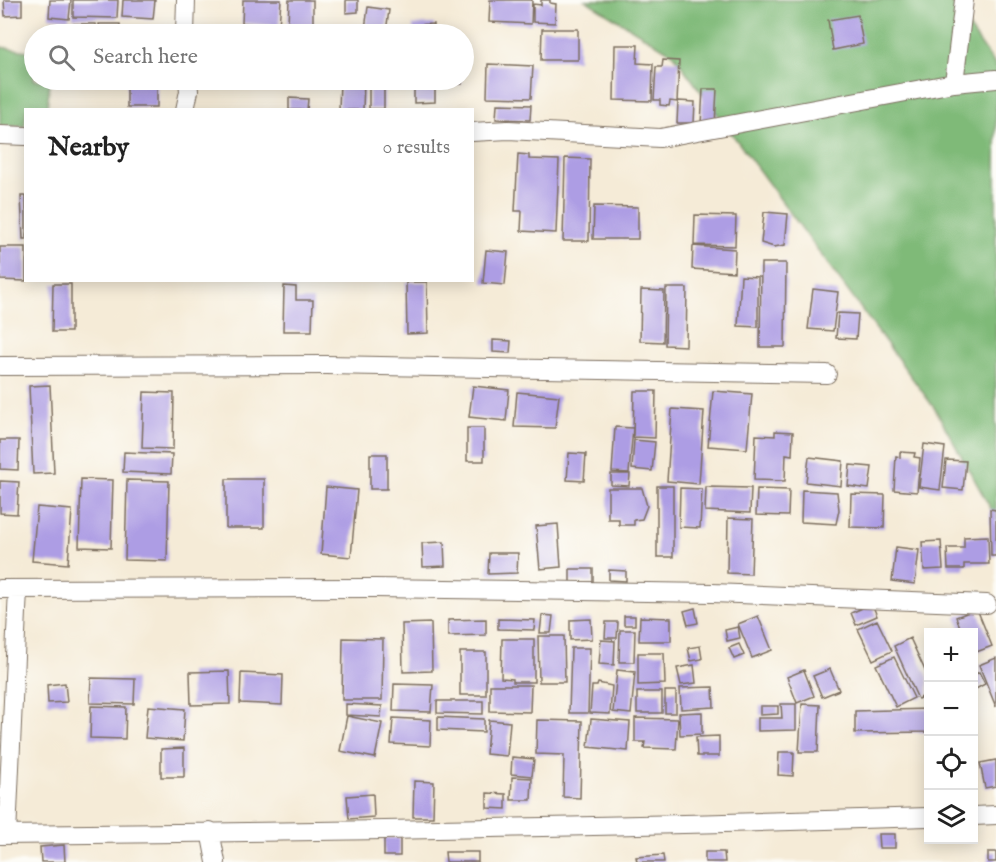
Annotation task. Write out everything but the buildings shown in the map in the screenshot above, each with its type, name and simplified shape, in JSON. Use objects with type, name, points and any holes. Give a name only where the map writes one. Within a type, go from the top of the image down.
[{"type":"street","points":[[185,24],[186,0]]},
{"type":"street","points":[[954,83],[964,0]]},
{"type":"street","points":[[474,132],[508,130],[660,138],[954,83],[996,79]]},
{"type":"street","points":[[186,108],[188,90]]},
{"type":"street","points":[[0,135],[24,136]]},
{"type":"street","points":[[0,366],[326,365],[827,374]]},
{"type":"street","points":[[924,817],[751,823],[3,835],[9,589],[375,588],[712,593],[987,604]]},
{"type":"street","points":[[978,816],[996,815]]},
{"type":"street","points":[[210,831],[216,862]]},
{"type":"green space","points":[[585,0],[950,0],[996,66],[996,518],[935,409],[673,54]]},
{"type":"green space","points":[[0,47],[24,51],[24,90],[49,90],[47,108],[24,108],[24,126],[0,126]]}]
